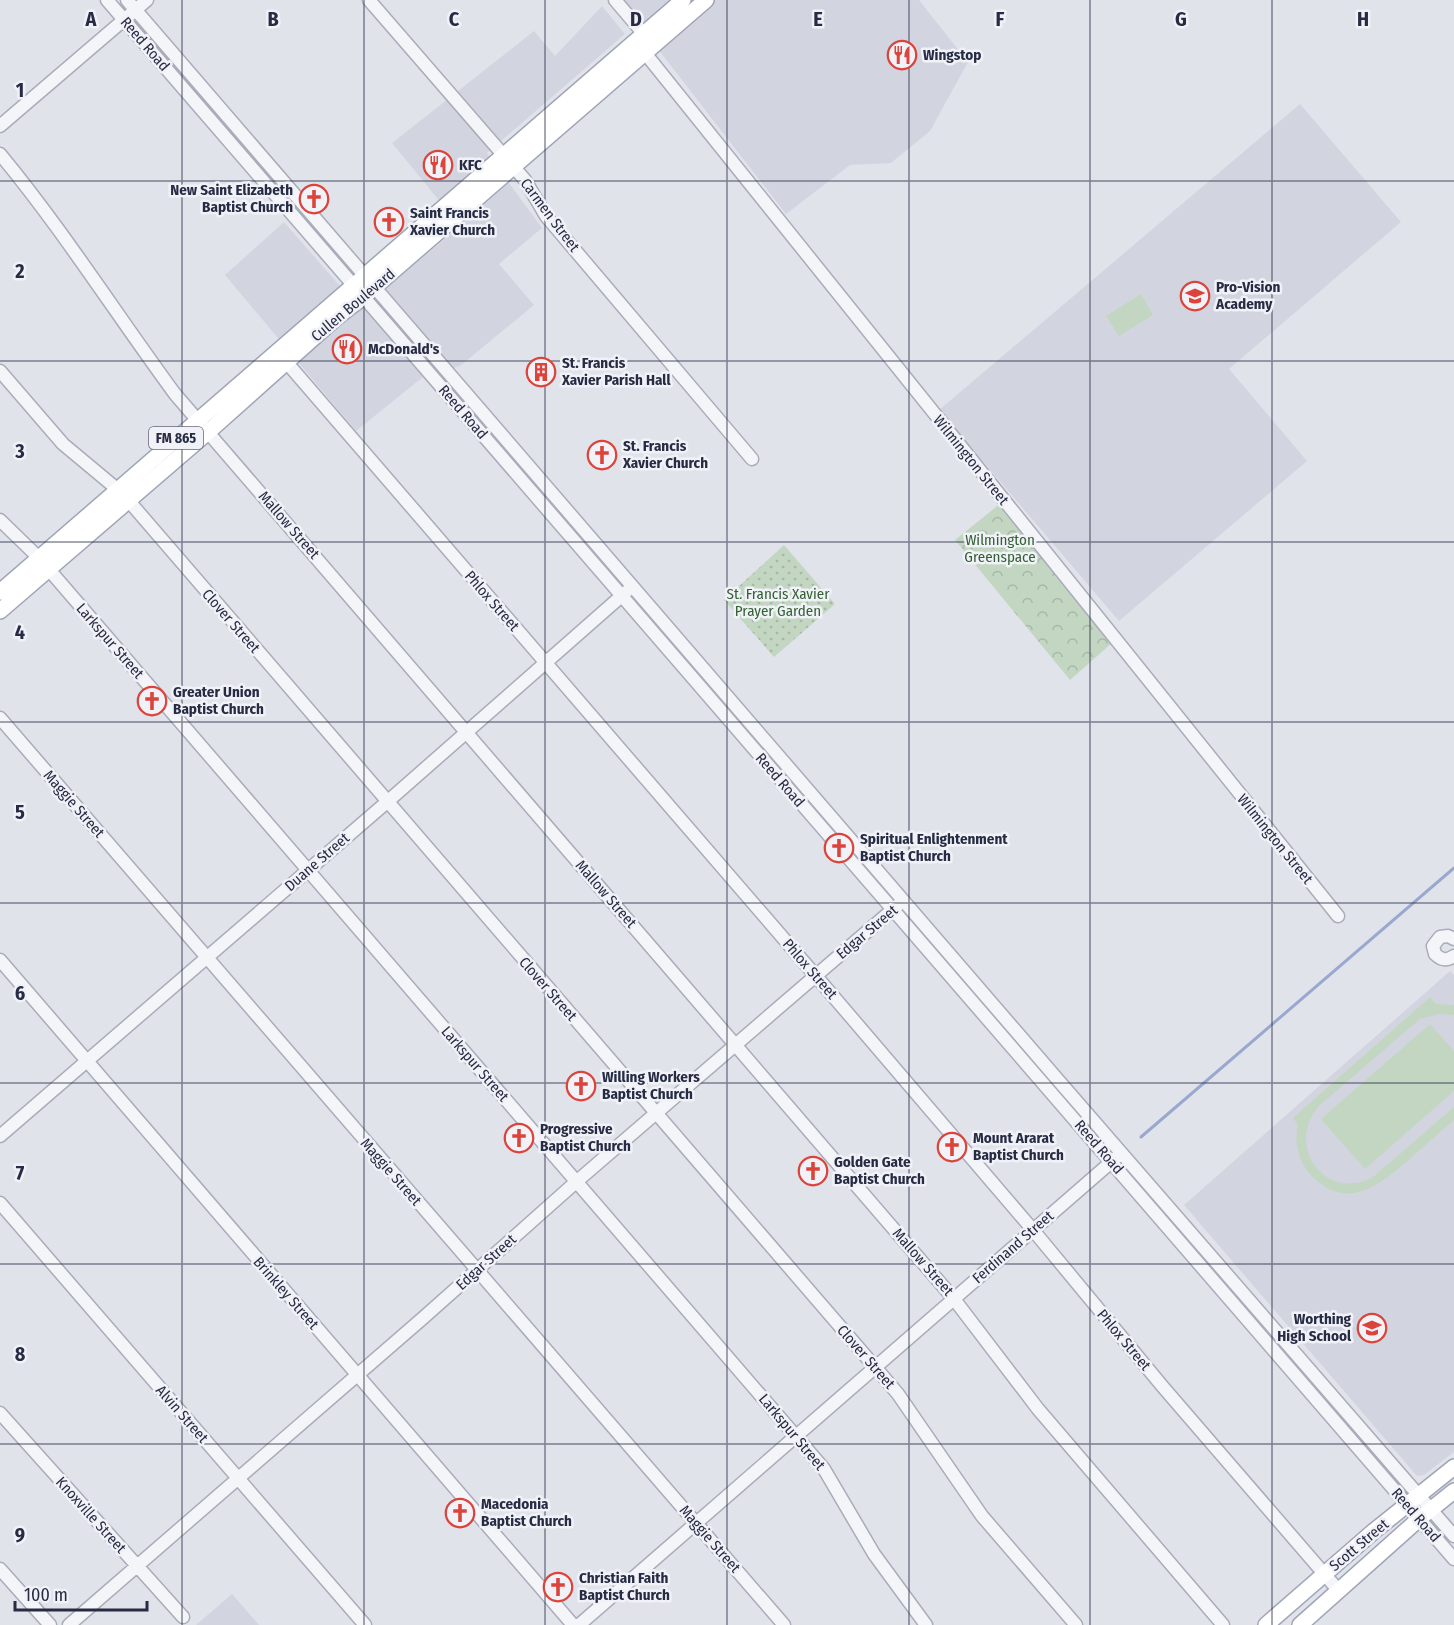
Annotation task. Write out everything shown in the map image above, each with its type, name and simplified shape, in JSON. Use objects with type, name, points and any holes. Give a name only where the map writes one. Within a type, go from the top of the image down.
[{"type":"main road","name":"Cullen Boulevard","points":[[365,286],[503,155],[683,0]]},
{"type":"main road","name":"Cullen Boulevard","points":[[0,592],[43,563],[123,494],[197,419],[281,357],[513,167],[706,0]]},
{"type":"main road","name":"Cullen Boulevard","points":[[123,494],[208,432],[281,357]]},
{"type":"main road","name":"Cullen Boulevard","points":[[0,611],[43,563]]},
{"type":"main road","name":"Scott Street","points":[[1266,1625],[1454,1467]]},
{"type":"main road","name":"Scott Street","points":[[1300,1625],[1454,1491]]},
{"type":"street","name":"Reed Road","points":[[107,0],[261,177],[468,394],[979,987],[1111,1162],[1320,1406],[1425,1514],[1454,1536]]},
{"type":"street","points":[[0,126],[124,20],[131,5],[147,0]]},
{"type":"street","name":"Carmen Street","points":[[369,0],[525,180],[546,216],[753,459]]},
{"type":"street","points":[[615,0],[643,33],[645,53]]},
{"type":"street","name":"Reed Road","points":[[131,5],[273,168],[457,404],[539,501],[969,997],[1122,1152],[1332,1397],[1412,1500]]},
{"type":"street","name":"Wilmington Street","points":[[645,53],[1338,916]]},
{"type":"street","name":"Mallow Street","points":[[0,154],[30,190],[175,394],[954,1299],[1038,1409],[1223,1625]]},
{"type":"street","points":[[261,177],[273,168]]},
{"type":"street","name":"Phlox Street","points":[[281,357],[815,975],[1033,1230],[1163,1387],[1339,1591]]},
{"type":"street","name":"Clover Street","points":[[0,371],[63,444],[123,494],[875,1367],[898,1394],[982,1516],[1076,1625]]},
{"type":"street","points":[[457,404],[468,394]]},
{"type":"street","points":[[539,501],[550,490]]},
{"type":"street","name":"Larkspur Street","points":[[0,520],[43,563],[824,1469],[874,1554],[926,1625]]},
{"type":"street","name":"Duane Street","points":[[0,1136],[387,802],[622,597],[632,585]]},
{"type":"street","points":[[697,685],[709,674]]},
{"type":"street","name":"Maggie Street","points":[[0,718],[784,1625]]},
{"type":"street","points":[[762,759],[774,749]]},
{"type":"street","points":[[826,834],[838,824]]},
{"type":"street","name":"Edgar Street","points":[[69,1625],[477,1271],[576,1182],[904,900]]},
{"type":"street","points":[[1454,939],[1440,936],[1433,946],[1438,957],[1446,960],[1454,957]]},
{"type":"street","name":"Brinkley Street","points":[[0,960],[356,1376],[573,1625]]},
{"type":"street","points":[[969,997],[979,987]]},
{"type":"street","name":"Ferdinand Street","points":[[579,1625],[1122,1152]]},
{"type":"street","name":"Alvin Street","points":[[0,1203],[365,1625]]},
{"type":"street","points":[[1320,1406],[1332,1397]]},
{"type":"street","name":"Knoxville Street","points":[[0,1413],[183,1617]]},
{"type":"street","name":"Reed Road","points":[[1425,1514],[1454,1559]]},
{"type":"street","points":[[0,1569],[50,1625]]},
{"type":"shaded area","points":[[620,0],[919,0],[968,62],[930,131],[891,163],[850,165],[786,214]]},
{"type":"shaded area","points":[[602,6],[625,34],[487,153],[542,228],[499,264],[534,305],[460,366],[423,377],[356,431],[225,275],[284,222],[361,310],[460,226],[392,143],[534,31],[555,56]]},
{"type":"shaded area","name":"Pro-Vision Academy","points":[[1300,104],[1401,222],[1229,369],[1307,461],[1119,621],[939,410]]},
{"type":"shaded area","name":"Worthing High School","points":[[1450,971],[1454,975],[1454,1452],[1424,1475],[1417,1476],[1184,1205]]},
{"type":"shaded area","points":[[232,1594],[259,1625],[196,1625]]},
{"type":"green space","points":[[1141,294],[1153,315],[1119,336],[1106,316]]},
{"type":"green space","name":"Wilmington Greenspace","points":[[1001,503],[1113,642],[1070,680],[955,540]]},
{"type":"green space","name":"St. Francis Xavier Prayer Garden","points":[[784,545],[835,604],[774,657],[724,600]]},
{"type":"green space","points":[[1430,997],[1436,1004],[1454,1005],[1454,1015],[1439,1014],[1420,1019],[1320,1105],[1310,1121],[1306,1137],[1308,1152],[1315,1166],[1326,1176],[1340,1182],[1356,1183],[1373,1177],[1454,1107],[1454,1120],[1401,1167],[1377,1184],[1352,1193],[1339,1193],[1325,1187],[1303,1165],[1297,1145],[1298,1125],[1293,1118]]},
{"type":"green space","points":[[1430,1024],[1454,1051],[1454,1091],[1365,1169],[1321,1119]]},
{"type":"waterway","points":[[1141,1137],[1454,868]]},
{"type":"place","name":"Wingstop","points":[[902,55]]},
{"type":"place","name":"KFC","points":[[438,165]]},
{"type":"place","name":"New Saint Elizabeth Baptist Church","points":[[314,199]]},
{"type":"place","name":"Saint Francis Xavier Church","points":[[389,222]]},
{"type":"place","name":"Pro-Vision Academy","points":[[1195,296]]},
{"type":"place","name":"McDonald's","points":[[347,349]]},
{"type":"place","name":"St. Francis Xavier Parish Hall","points":[[541,372]]},
{"type":"place","name":"St. Francis Xavier Church","points":[[602,455]]},
{"type":"place","name":"Greater Union Baptist Church","points":[[152,701]]},
{"type":"place","name":"Spiritual Enlightenment Baptist Church","points":[[839,848]]},
{"type":"place","name":"Willing Workers Baptist Church","points":[[581,1086]]},
{"type":"place","name":"Progressive Baptist Church","points":[[519,1138]]},
{"type":"place","name":"Mount Ararat Baptist Church","points":[[952,1147]]},
{"type":"place","name":"Golden Gate Baptist Church","points":[[813,1171]]},
{"type":"place","name":"Worthing High School","points":[[1372,1328]]},
{"type":"place","name":"Macedonia Baptist Church","points":[[460,1513]]},
{"type":"place","name":"Christian Faith Baptist Church","points":[[558,1587]]}]
